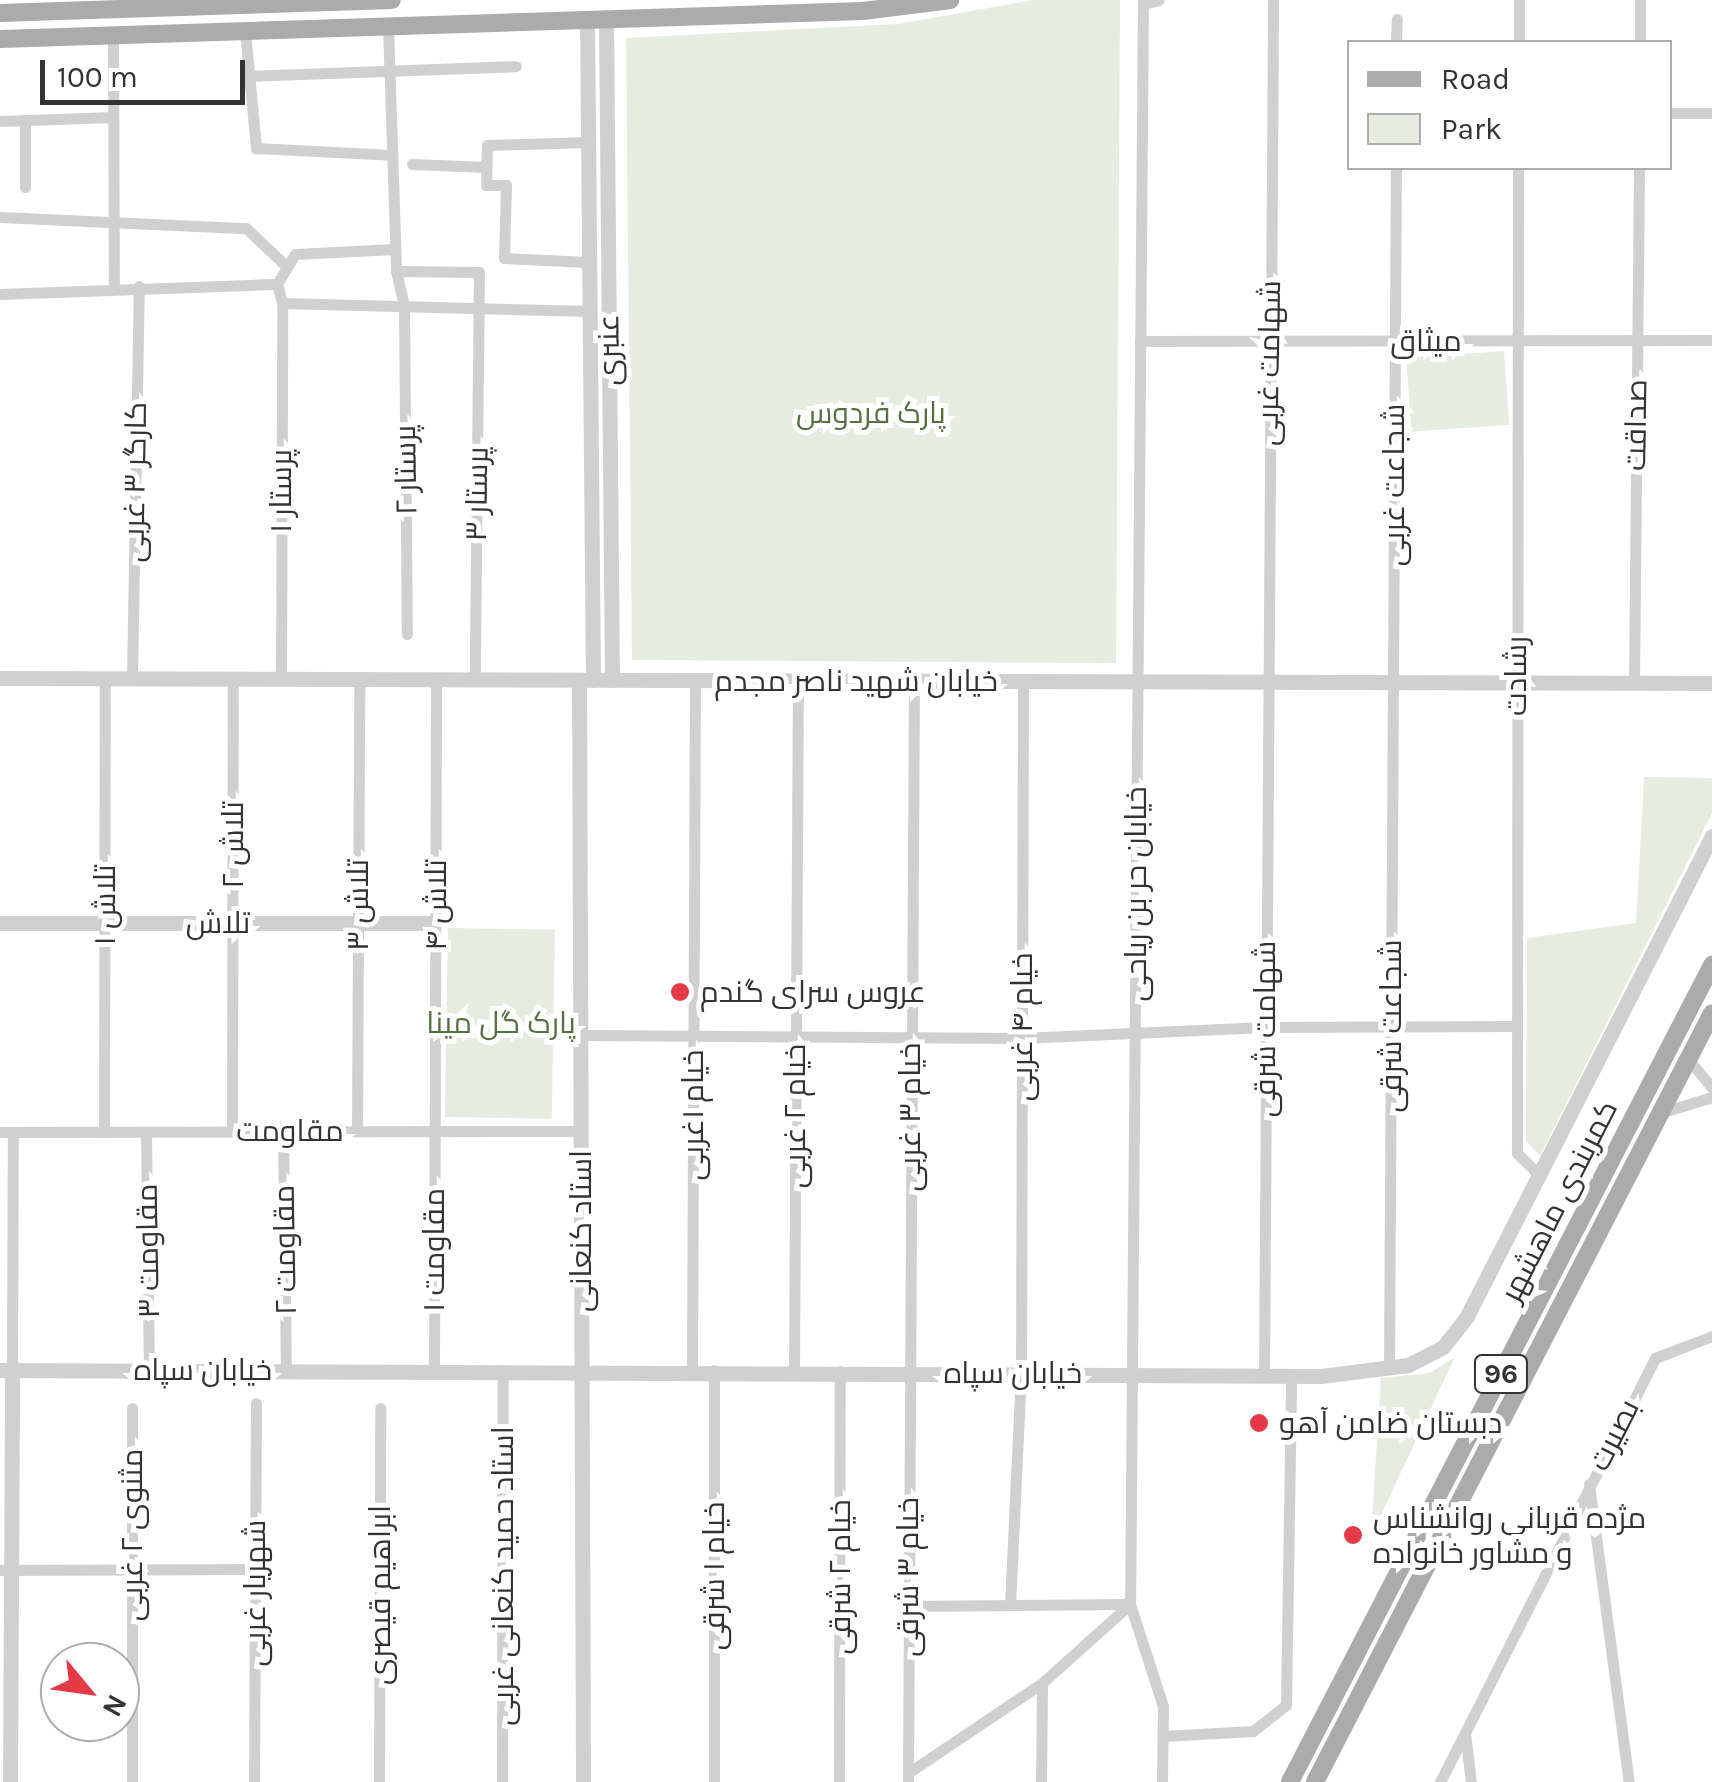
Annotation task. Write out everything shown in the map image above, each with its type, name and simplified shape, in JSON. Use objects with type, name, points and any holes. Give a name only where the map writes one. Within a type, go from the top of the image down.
[{"type":"main road","points":[[0,14],[79,5],[392,0]]},
{"type":"main road","points":[[0,39],[597,19],[939,1]]},
{"type":"main road","name":"کمربندی ماهشهر","points":[[1290,1782],[1712,966]]},
{"type":"main road","name":"کمربندی ماهشهر","points":[[1316,1782],[1712,1014]]},
{"type":"street","points":[[1143,2],[1159,0]]},
{"type":"street","name":"شهامت غربی","points":[[1265,682],[1273,0]]},
{"type":"street","points":[[1519,0],[1519,40]]},
{"type":"street","points":[[1640,0],[1640,40]]},
{"type":"street","name":"خیابان حر بن ریاحی","points":[[1143,2],[1130,1604],[1163,1706],[1162,1782]]},
{"type":"street","name":"عنبری","points":[[586,680],[588,142],[597,19]]},
{"type":"street","name":"عنبری","points":[[597,19],[612,680]]},
{"type":"street","points":[[1396,19],[1396,40]]},
{"type":"street","name":"پرستار ۲","points":[[388,26],[396,270],[404,306],[407,634]]},
{"type":"street","points":[[245,31],[256,148],[392,155]]},
{"type":"street","points":[[113,35],[119,220],[114,288]]},
{"type":"street","points":[[248,76],[516,66]]},
{"type":"street","points":[[1672,113],[1712,112]]},
{"type":"street","points":[[0,122],[113,116]]},
{"type":"street","points":[[25,120],[25,188]]},
{"type":"street","points":[[588,142],[487,145],[486,186],[506,186],[504,258],[589,262]]},
{"type":"street","points":[[412,164],[486,167]]},
{"type":"street","name":"شجاعت غربی","points":[[1394,682],[1396,170]]},
{"type":"street","name":"رشادت","points":[[1518,170],[1516,1153],[1540,1175]]},
{"type":"street","name":"صداقت","points":[[1634,683],[1639,170]]},
{"type":"street","points":[[0,217],[246,228],[284,264]]},
{"type":"street","points":[[0,294],[277,284],[284,264],[299,253],[396,248]]},
{"type":"street","points":[[396,270],[480,272],[480,308]]},
{"type":"street","name":"پرستار ۱","points":[[277,284],[282,303],[281,679]]},
{"type":"street","name":"کارگر ۳ غربی","points":[[132,678],[139,286]]},
{"type":"street","points":[[282,303],[590,311]]},
{"type":"street","name":"پرستار ۳","points":[[475,680],[480,308]]},
{"type":"street","name":"میثاق","points":[[1140,341],[1712,340]]},
{"type":"street","name":"خیابان شهید ناصر مجدم","points":[[0,678],[1712,684]]},
{"type":"street","name":"تلاش ۱","points":[[104,1132],[105,678]]},
{"type":"street","name":"تلاش ۲","points":[[232,1132],[234,679]]},
{"type":"street","name":"تلاش ۳","points":[[357,1131],[359,679]]},
{"type":"street","name":"تلاش ۴","points":[[435,1131],[436,680]]},
{"type":"street","name":"استاد کنعانی","points":[[584,1782],[580,1035],[586,680]]},
{"type":"street","name":"خیام ۱غربی","points":[[692,1370],[695,680]]},
{"type":"street","name":"خیام ۲ غربی","points":[[794,1371],[798,680]]},
{"type":"street","name":"خیام ۳ غربی","points":[[908,1372],[914,681]]},
{"type":"street","name":"خیام ۴ غربی","points":[[1010,1606],[1021,1373],[1022,681]]},
{"type":"street","name":"شهامت شرقی","points":[[1264,1375],[1265,682]]},
{"type":"street","name":"شجاعت شرقی","points":[[1389,1369],[1394,682]]},
{"type":"street","name":"خیابان سپاه","points":[[6,1370],[582,1369],[1291,1375],[1389,1369],[1427,1358],[1457,1333],[1712,836]]},
{"type":"street","name":"تلاش","points":[[0,923],[436,923]]},
{"type":"street","points":[[580,1035],[1022,1038],[1265,1027],[1516,1026]]},
{"type":"street","points":[[1688,1059],[1712,1088]]},
{"type":"street","points":[[1660,1114],[1712,1096]]},
{"type":"street","name":"مقاومت ۱","points":[[434,1370],[435,1131]]},
{"type":"street","name":"مقاومت","points":[[6,1132],[580,1131]]},
{"type":"street","points":[[6,1132],[5,1762],[10,1782]]},
{"type":"street","name":"مقاومت ۳","points":[[146,1132],[149,1370]]},
{"type":"street","name":"مقاومت ۲","points":[[284,1132],[286,1370]]},
{"type":"street","name":"بصیرت","points":[[1440,1782],[1655,1358],[1712,1336]]},
{"type":"street","name":"استاد حمید کنعانی غربی","points":[[502,1782],[503,1370]]},
{"type":"street","name":"خیام ۱ شرقی","points":[[714,1370],[714,1782]]},
{"type":"street","name":"خیام ۲ شرقی","points":[[840,1372],[840,1782]]},
{"type":"street","name":"خیام ۳ شرقی","points":[[908,1372],[908,1778]]},
{"type":"street","points":[[1162,1736],[1253,1731],[1286,1705],[1291,1375]]},
{"type":"street","name":"شهریار غربی","points":[[254,1782],[256,1403]]},
{"type":"street","name":"مثنوی ۲ غربی","points":[[132,1408],[132,1782]]},
{"type":"street","name":"ابراهیم قیصری","points":[[379,1782],[380,1408]]},
{"type":"street","points":[[1588,1484],[1629,1782]]},
{"type":"street","points":[[6,1570],[255,1570]]},
{"type":"street","points":[[908,1606],[1130,1604]]},
{"type":"street","points":[[908,1778],[1042,1683],[1130,1604]]},
{"type":"street","points":[[1041,1782],[1042,1683]]},
{"type":"street","points":[[1464,1733],[1471,1782]]},
{"type":"green space","name":"پارک فردوس","points":[[1034,0],[1120,0],[1116,663],[632,660],[626,38],[898,24]]},
{"type":"green space","points":[[1504,351],[1509,425],[1411,432],[1406,358]]},
{"type":"green space","points":[[1644,777],[1712,778],[1712,813],[1540,1156],[1526,1141],[1527,938],[1636,923]]},
{"type":"green space","name":"پارک گل مینا","points":[[448,928],[555,930],[552,1119],[445,1117]]},
{"type":"green space","points":[[1455,1357],[1371,1536],[1381,1378],[1430,1373]]},
{"type":"place","name":"عروس سرای گندم","points":[[680,992]]},
{"type":"place","name":"دبستان ضامن آهو","points":[[1259,1423]]},
{"type":"place","name":"مژده قربانی روانشناس و مشاور خانواده","points":[[1353,1535]]}]
